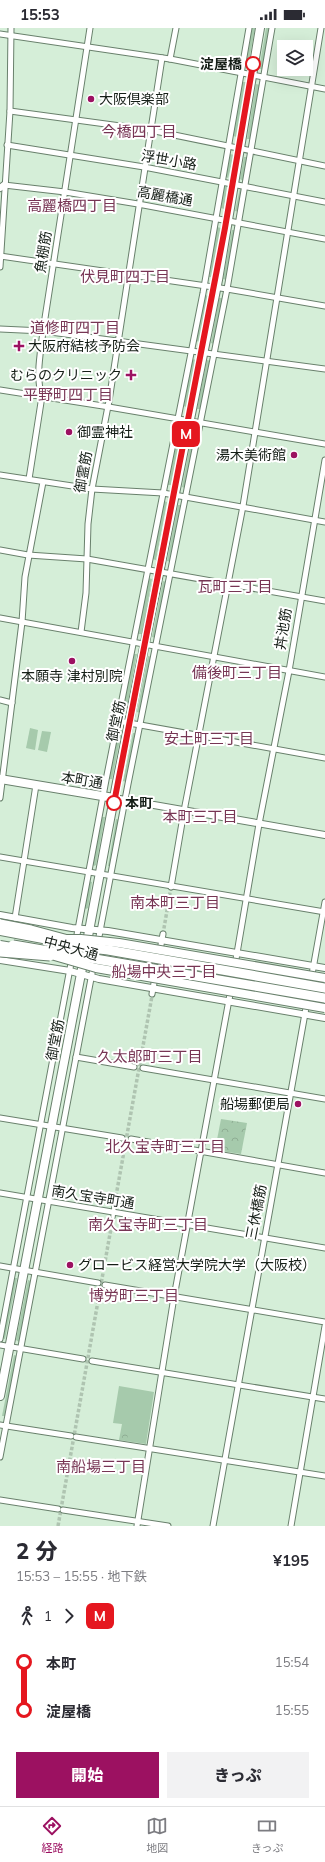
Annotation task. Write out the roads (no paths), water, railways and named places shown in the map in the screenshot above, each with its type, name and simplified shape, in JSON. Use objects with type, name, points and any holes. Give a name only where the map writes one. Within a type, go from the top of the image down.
[{"type":"highway","points":[[0,924],[108,950]]},
{"type":"highway","points":[[57,944],[108,950],[325,988]]},
{"type":"highway","points":[[13,945],[325,998]]},
{"type":"highway","points":[[0,952],[109,961]]},
{"type":"main road","name":"御堂筋","points":[[0,1396],[158,571],[216,288],[260,28]]},
{"type":"main road","name":"本町通","points":[[1,779],[114,798]]},
{"type":"main road","name":"中央大通","points":[[0,931],[43,939],[81,939],[119,943],[325,978]]},
{"type":"main road","name":"中央大通","points":[[0,945],[43,952],[96,968],[325,1008]]},
{"type":"street","points":[[0,267],[2,187],[10,111],[11,28]]},
{"type":"street","name":"魚棚筋","points":[[29,480],[42,396],[40,390],[39,372],[43,331],[90,28]]},
{"type":"street","points":[[170,59],[176,28]]},
{"type":"street","points":[[0,1338],[133,642],[205,286],[249,28]]},
{"type":"street","points":[[0,1457],[3,1425],[21,1349],[125,800],[227,289],[272,28]]},
{"type":"street","points":[[171,887],[184,811],[215,658],[243,506],[321,28]]},
{"type":"street","points":[[0,34],[170,59],[325,89]]},
{"type":"street","name":"御霊筋","points":[[81,632],[86,594],[88,524],[92,489],[108,406],[138,204],[162,58]]},
{"type":"street","points":[[10,111],[150,130],[325,166]]},
{"type":"street","name":"浮世小路","points":[[7,145],[144,167],[325,202]]},
{"type":"street","name":"高麗橋通","points":[[2,187],[65,192],[217,217],[287,230],[325,239]]},
{"type":"street","points":[[0,256],[227,289],[325,306]]},
{"type":"street","points":[[0,329],[43,331],[117,342],[202,351],[325,369]]},
{"type":"street","points":[[0,390],[108,406],[325,444]]},
{"type":"street","name":"丼池筋","points":[[187,1224],[237,953],[259,824],[289,671],[325,460]]},
{"type":"street","points":[[0,475],[92,489],[163,493],[243,506],[325,522]]},
{"type":"street","points":[[0,798],[1,779],[22,622],[28,555],[43,482]]},
{"type":"street","points":[[0,550],[28,555],[86,559],[325,601]]},
{"type":"street","points":[[0,618],[325,677]]},
{"type":"street","points":[[0,700],[12,702]]},
{"type":"street","points":[[118,721],[325,758]]},
{"type":"street","points":[[15,918],[36,785]]},
{"type":"street","name":"本町通","points":[[114,798],[325,835]]},
{"type":"street","points":[[0,857],[324,912]]},
{"type":"street","name":"三休橋筋","points":[[213,1526],[325,902]]},
{"type":"street","name":"中央大通","points":[[0,915],[78,928],[162,937],[237,953],[325,968]]},
{"type":"street","points":[[152,995],[162,937]]},
{"type":"street","points":[[76,938],[93,966]]},
{"type":"street","points":[[71,963],[98,941]]},
{"type":"street","name":"中央大通","points":[[0,960],[70,971],[91,977],[325,1018]]},
{"type":"street","points":[[76,1057],[134,1067]]},
{"type":"street","points":[[143,1068],[325,1099]]},
{"type":"street","points":[[0,1118],[122,1138]]},
{"type":"street","points":[[131,1139],[325,1173]]},
{"type":"street","name":"南久宝寺町通","points":[[0,1193],[325,1248]]},
{"type":"street","points":[[137,1524],[148,1449],[187,1224]]},
{"type":"street","points":[[0,1266],[98,1283]]},
{"type":"street","points":[[105,1285],[325,1322]]},
{"type":"street","points":[[291,1526],[325,1326]]},
{"type":"street","points":[[0,1345],[83,1359]]},
{"type":"street","points":[[92,1361],[325,1398]]},
{"type":"street","points":[[3,1425],[325,1476]]},
{"type":"street","points":[[0,1500],[60,1509],[137,1524],[168,1526]]},
{"type":"tunnel","points":[[163,934],[171,887]]},
{"type":"tunnel","points":[[114,1207],[152,996]]},
{"type":"tunnel","points":[[58,1526],[113,1217]]},
{"type":"metro line","name":"M","points":[[114,803],[225,228],[253,64]]},
{"type":"place","name":"淀屋橋","points":[[253,64]]},
{"type":"place","name":"大阪倶楽部","points":[[91,99]]},
{"type":"place","name":"大阪府結核予防会","points":[[19,346]]},
{"type":"place","name":"むらのクリニック","points":[[131,375]]},
{"type":"place","name":"御霊神社","points":[[69,432]]},
{"type":"place","name":"湯木美術館","points":[[294,455]]},
{"type":"place","name":"本願寺 津村別院","points":[[72,661]]},
{"type":"place","name":"本町","points":[[114,803]]},
{"type":"place","name":"船場郵便局","points":[[298,1104]]},
{"type":"place","name":"グロービス経営大学院大学（大阪校）","points":[[70,1265]]},
{"type":"district","name":"今橋四丁目","points":[[139,131]]},
{"type":"district","name":"高麗橋四丁目","points":[[72,205]]},
{"type":"district","name":"伏見町四丁目","points":[[125,276]]},
{"type":"district","name":"道修町四丁目","points":[[75,327]]},
{"type":"district","name":"平野町四丁目","points":[[68,394]]},
{"type":"district","name":"瓦町三丁目","points":[[235,586]]},
{"type":"district","name":"備後町三丁目","points":[[237,672]]},
{"type":"district","name":"安土町三丁目","points":[[209,738]]},
{"type":"district","name":"本町三丁目","points":[[200,816]]},
{"type":"district","name":"南本町三丁目","points":[[175,902]]},
{"type":"district","name":"船場中央三丁目","points":[[164,971]]},
{"type":"district","name":"久太郎町三丁目","points":[[150,1056]]},
{"type":"district","name":"北久宝寺町三丁目","points":[[165,1146]]},
{"type":"district","name":"南久宝寺町三丁目","points":[[148,1224]]},
{"type":"district","name":"博労町三丁目","points":[[134,1295]]},
{"type":"district","name":"南船場三丁目","points":[[101,1466]]}]
